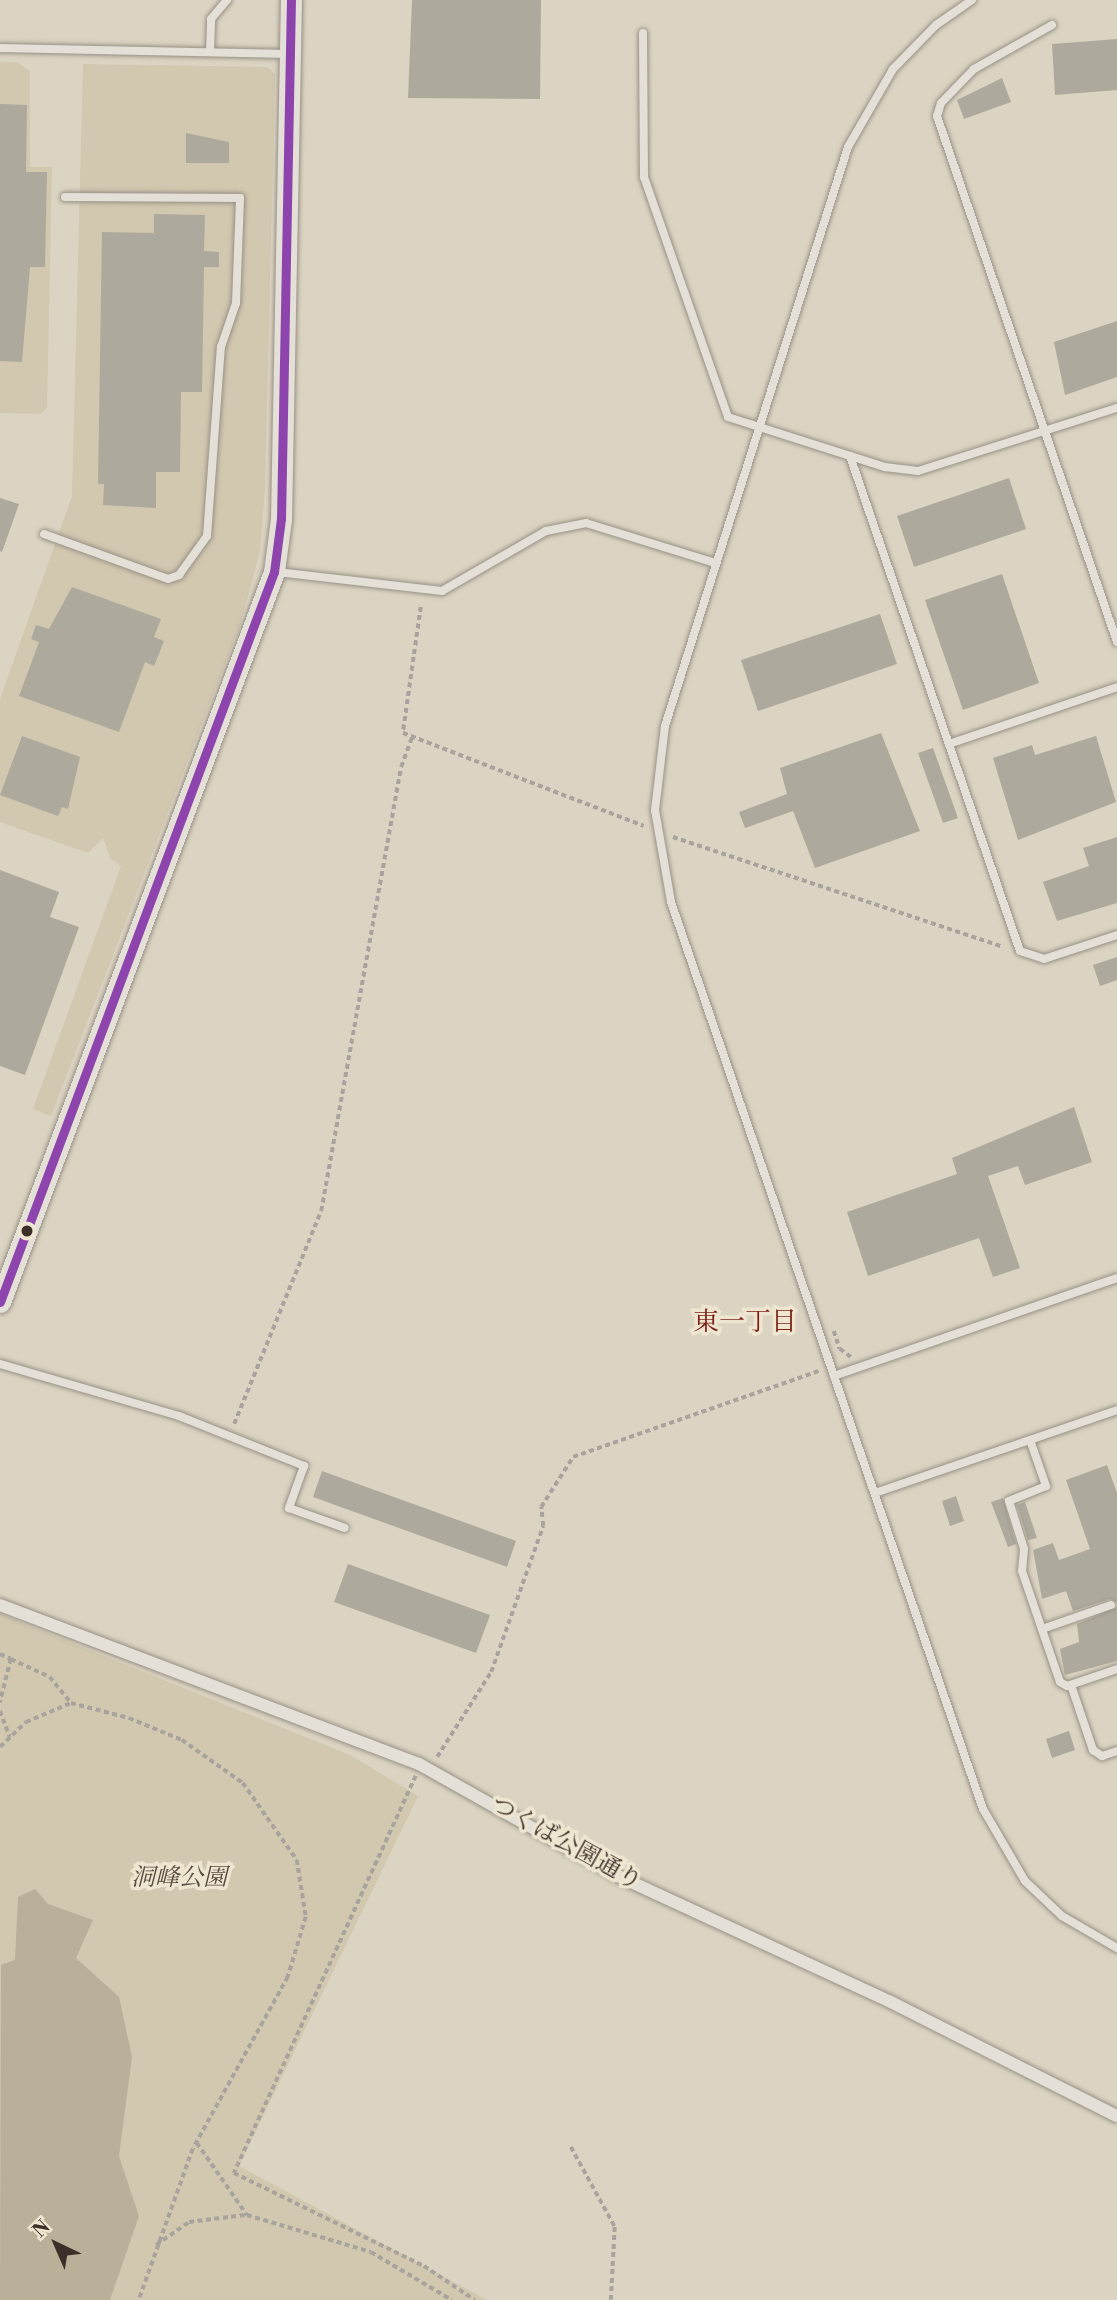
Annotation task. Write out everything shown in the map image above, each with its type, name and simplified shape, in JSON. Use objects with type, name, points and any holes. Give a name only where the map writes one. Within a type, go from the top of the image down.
[{"type":"street","points":[[0,1303],[274,572],[281,519],[291,0]]},
{"type":"street","name":"つくば公園通り","points":[[0,1605],[425,1767],[617,1875],[891,2001],[1117,2116]]},
{"type":"lane","points":[[210,52],[211,19],[227,0]]},
{"type":"lane","points":[[972,0],[914,45],[859,121],[715,563],[659,753],[659,849],[671,902],[830,1367],[995,1835],[1025,1881],[1062,1916],[1117,1948]]},
{"type":"lane","points":[[1052,25],[974,69],[940,103],[937,116],[1048,432],[1117,642]]},
{"type":"lane","points":[[643,33],[649,197],[723,411],[758,428],[850,456],[918,471],[1117,408]]},
{"type":"lane","points":[[0,48],[290,54]]},
{"type":"lane","points":[[44,534],[168,579],[179,575],[207,536],[221,347],[236,303],[240,198],[65,197]]},
{"type":"lane","points":[[850,456],[1020,950],[1044,959],[1117,935]]},
{"type":"lane","points":[[274,572],[442,591],[546,531],[586,523],[715,563]]},
{"type":"lane","points":[[949,744],[1117,687]]},
{"type":"lane","points":[[834,1376],[1117,1278]]},
{"type":"lane","points":[[0,1364],[120,1396],[304,1466],[289,1508],[345,1528]]},
{"type":"lane","points":[[874,1493],[1117,1410]]},
{"type":"lane","points":[[1030,1440],[1046,1486],[1009,1501],[1024,1549],[1022,1571],[1060,1682],[1071,1685],[1117,1668]]},
{"type":"lane","points":[[1042,1629],[1111,1605]]},
{"type":"lane","points":[[1071,1685],[1093,1750],[1102,1756],[1117,1751]]},
{"type":"path","points":[[421,607],[400,726],[412,737],[644,826]]},
{"type":"path","points":[[230,1436],[321,1211],[401,767],[412,737]]},
{"type":"path","points":[[673,837],[1003,947]]},
{"type":"path","points":[[475,2300],[424,2266],[234,2173],[425,1767],[491,1672],[543,1526],[541,1507],[573,1457],[830,1367]]},
{"type":"path","points":[[0,1654],[50,1677],[71,1703]]},
{"type":"path","points":[[0,1703],[11,1659]]},
{"type":"path","points":[[0,1747],[47,1709],[71,1703],[129,1718],[214,1760],[265,1808],[297,1860],[306,1917],[288,1977],[197,2142],[156,2246],[139,2300]]},
{"type":"path","points":[[0,1711],[10,1737]]},
{"type":"path","points":[[197,2142],[247,2215]]},
{"type":"path","points":[[571,2147],[615,2227],[611,2300]]},
{"type":"path","points":[[156,2246],[189,2222],[247,2215],[371,2252],[452,2300]]},
{"type":"green space","points":[[0,62],[17,62],[30,71],[30,167],[52,167],[47,408],[41,414],[0,413]]},
{"type":"green space","points":[[83,64],[267,67],[275,74],[265,488],[260,552],[240,625],[51,1116],[33,1109],[121,866],[111,859],[103,838],[88,853],[0,822],[0,699],[72,496]]},
{"type":"green space","name":"洞峰公園","points":[[0,1614],[350,1755],[418,1796],[239,2166],[487,2300],[0,2300]]},
{"type":"shaded area","points":[[35,1889],[48,1904],[93,1920],[76,1958],[119,1997],[132,2057],[119,2156],[139,2216],[110,2300],[0,2300],[1,1965],[15,1960],[18,1897]]},
{"type":"building","points":[[412,0],[541,0],[540,99],[408,98]]},
{"type":"building","points":[[1117,39],[1117,90],[1055,95],[1052,44]]},
{"type":"building","points":[[1002,78],[1011,102],[964,119],[957,100]]},
{"type":"building","points":[[0,104],[27,105],[26,172],[47,172],[45,267],[30,267],[22,362],[0,361]]},
{"type":"building","points":[[186,133],[229,142],[229,163],[186,163]]},
{"type":"building","points":[[154,214],[205,215],[204,251],[219,252],[219,267],[204,267],[202,392],[181,392],[180,472],[156,472],[156,508],[103,505],[104,484],[98,484],[102,232],[154,233]]},
{"type":"building","points":[[1117,321],[1117,377],[1065,395],[1054,342]]},
{"type":"building","points":[[1009,478],[1026,529],[914,567],[897,516]]},
{"type":"building","points":[[0,498],[19,504],[2,552],[0,551]]},
{"type":"building","points":[[1002,574],[1039,683],[963,710],[925,600]]},
{"type":"building","points":[[72,587],[161,619],[154,637],[164,641],[154,666],[145,662],[119,732],[19,696],[39,642],[31,639],[36,625],[49,629]]},
{"type":"building","points":[[880,614],[897,664],[758,711],[741,660]]},
{"type":"building","points":[[881,733],[920,831],[815,868],[793,811],[745,828],[739,812],[787,794],[780,768]]},
{"type":"building","points":[[22,736],[80,757],[68,809],[62,807],[58,816],[0,795]]},
{"type":"building","points":[[1096,736],[1116,802],[1018,840],[993,758],[1032,745],[1035,755]]},
{"type":"building","points":[[933,748],[958,818],[943,823],[918,753]]},
{"type":"building","points":[[1117,837],[1117,903],[1057,921],[1043,882],[1089,866],[1083,848]]},
{"type":"building","points":[[0,870],[59,892],[50,917],[79,927],[25,1075],[0,1066]]},
{"type":"building","points":[[1117,957],[1117,980],[1100,986],[1093,965]]},
{"type":"building","points":[[1074,1107],[1092,1162],[1025,1185],[1018,1166],[988,1176],[1020,1268],[993,1277],[979,1238],[868,1276],[847,1212],[957,1174],[952,1158]]},
{"type":"building","points":[[1107,1465],[1117,1493],[1117,1603],[1110,1599],[1073,1611],[1066,1591],[1042,1599],[1033,1550],[1053,1543],[1059,1560],[1090,1549],[1066,1480]]},
{"type":"building","points":[[322,1471],[516,1541],[507,1567],[313,1497]]},
{"type":"building","points":[[956,1496],[964,1521],[950,1526],[942,1501]]},
{"type":"building","points":[[1003,1498],[1016,1544],[1008,1547],[991,1502]]},
{"type":"building","points":[[1025,1502],[1037,1538],[1028,1540],[1017,1505]]},
{"type":"building","points":[[348,1564],[490,1615],[476,1653],[334,1602]]},
{"type":"building","points":[[1117,1607],[1117,1661],[1065,1675],[1060,1649],[1079,1642],[1077,1624]]},
{"type":"building","points":[[1069,1731],[1075,1750],[1052,1758],[1046,1739]]},
{"type":"transit line","points":[[0,1302],[274,572],[281,519],[291,0]]},
{"type":"district","name":"東一丁目","points":[[745,1323]]}]
